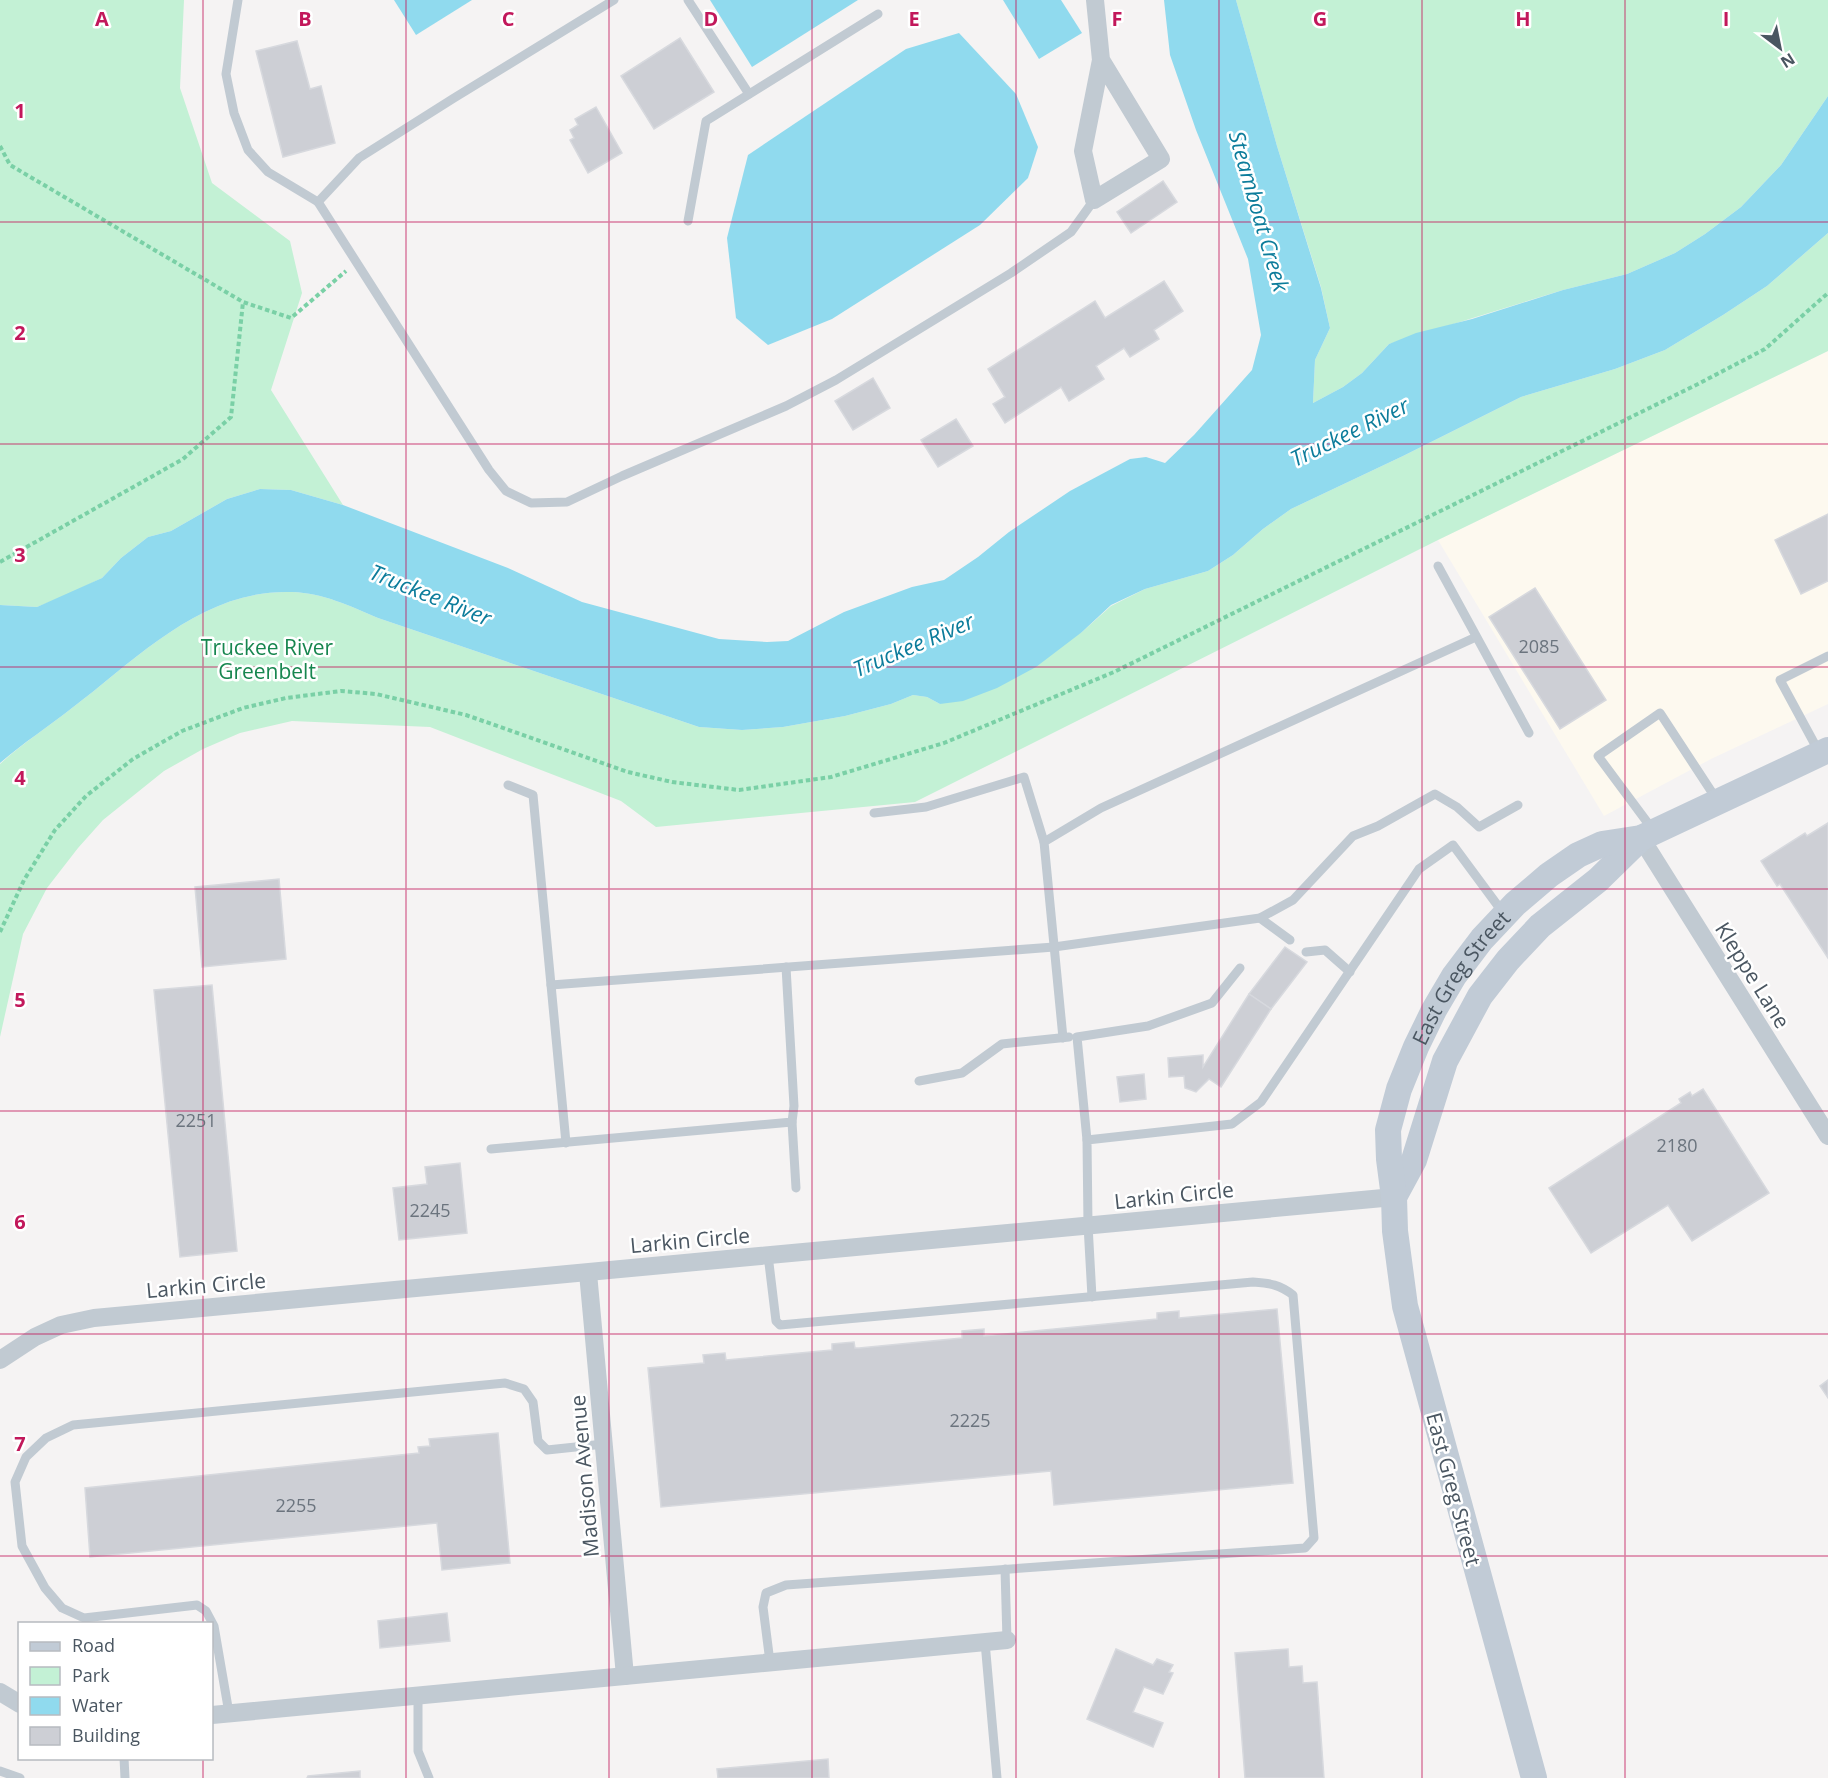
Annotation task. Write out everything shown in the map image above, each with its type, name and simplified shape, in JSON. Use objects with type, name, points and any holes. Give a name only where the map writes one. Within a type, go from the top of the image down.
[{"type":"main road","name":"East Greg Street","points":[[1534,1778],[1405,1306],[1395,1231],[1394,1197],[1389,1159],[1389,1130],[1399,1089],[1434,1010],[1454,976],[1482,939],[1515,904],[1549,875],[1578,855],[1602,844],[1648,835],[1824,752]]},
{"type":"main road","name":"East Greg Street","points":[[1394,1197],[1414,1160],[1446,1061],[1480,996],[1508,960],[1540,926],[1598,880],[1648,835]]},
{"type":"street","points":[[1095,0],[1101,60],[1083,151],[1094,200],[1161,159],[1101,60]]},
{"type":"street","name":"Kleppe Lane","points":[[1648,835],[1828,1136]]},
{"type":"street","name":"Larkin Circle","points":[[0,1360],[35,1337],[61,1325],[94,1318],[1394,1197]]},
{"type":"street","name":"Madison Avenue","points":[[588,1273],[625,1676]]},
{"type":"street","points":[[220,1714],[1007,1640]]},
{"type":"street","points":[[0,1692],[18,1703]]},
{"type":"lane","points":[[238,0],[226,74],[234,113],[248,150],[268,172],[318,202],[489,470],[506,490],[531,503],[567,502],[786,406],[837,380],[1011,273],[1071,232],[1094,200]]},
{"type":"lane","points":[[318,202],[359,158],[614,0]]},
{"type":"lane","points":[[688,0],[749,94]]},
{"type":"lane","points":[[688,220],[706,121],[878,14]]},
{"type":"lane","points":[[1438,566],[1529,733]]},
{"type":"lane","points":[[1044,842],[1101,808],[1476,637]]},
{"type":"lane","points":[[1824,752],[1780,680],[1828,656]]},
{"type":"lane","points":[[1648,835],[1598,756],[1660,713],[1718,802]]},
{"type":"lane","points":[[874,813],[926,807],[1024,777],[1044,842],[1064,1038]]},
{"type":"lane","points":[[508,785],[533,795],[566,1143]]},
{"type":"lane","points":[[551,985],[1054,947],[1260,918],[1293,900],[1353,836],[1378,826],[1435,794],[1457,807],[1479,827],[1518,806]]},
{"type":"lane","points":[[1087,1140],[1232,1124],[1261,1102],[1419,869],[1453,845],[1505,915]]},
{"type":"lane","points":[[1260,918],[1290,940]]},
{"type":"lane","points":[[1306,952],[1325,950],[1350,972]]},
{"type":"lane","points":[[786,967],[796,1188]]},
{"type":"lane","points":[[919,1081],[962,1073],[1002,1044],[1148,1026],[1212,1003],[1240,968]]},
{"type":"lane","points":[[1077,1036],[1087,1140],[1092,1297]]},
{"type":"lane","points":[[491,1149],[792,1122]]},
{"type":"lane","points":[[768,1256],[776,1321],[780,1325],[1253,1282],[1268,1282],[1281,1286],[1293,1295],[1314,1538],[1305,1548],[786,1585],[766,1593],[763,1607],[770,1662]]},
{"type":"lane","points":[[212,1622],[206,1611],[197,1605],[84,1618],[62,1608],[45,1588],[22,1546],[15,1482],[26,1457],[46,1438],[73,1425],[505,1383],[525,1389],[533,1402],[538,1441],[547,1450],[604,1444]]},
{"type":"lane","points":[[1005,1569],[1007,1640]]},
{"type":"lane","points":[[213,1624],[220,1714]]},
{"type":"lane","points":[[985,1642],[997,1778]]},
{"type":"lane","points":[[418,1695],[418,1751],[429,1778]]},
{"type":"lane","points":[[124,1760],[125,1778]]},
{"type":"lane","points":[[0,1771],[20,1778]]},
{"type":"path","points":[[0,146],[10,165],[243,302],[291,318],[346,271]]},
{"type":"path","points":[[0,932],[24,880],[55,830],[86,796],[133,759],[182,731],[243,708],[286,698],[341,691],[376,694],[466,715],[628,772],[672,782],[739,790],[831,777],[944,743],[1114,672],[1724,371],[1766,349],[1828,293]]},
{"type":"path","points":[[0,562],[183,459],[231,417],[243,302]]},
{"type":"shaded area","points":[[1828,351],[1828,704],[1711,759],[1604,816],[1438,540]]},
{"type":"green space","points":[[0,0],[184,0],[180,88],[212,183],[290,241],[302,293],[271,390],[343,505],[291,490],[260,489],[227,499],[171,531],[148,537],[121,558],[102,578],[67,595],[37,607],[0,605]]},
{"type":"green space","points":[[1236,0],[1828,0],[1828,96],[1781,165],[1741,207],[1675,253],[1627,274],[1563,290],[1389,344],[1362,373],[1343,387],[1313,403],[1315,360],[1330,328],[1321,287],[1277,146]]},
{"type":"green space","name":"Truckee River Greenbelt","points":[[1828,233],[1828,351],[1438,540],[915,802],[656,827],[621,801],[430,727],[292,721],[240,733],[203,749],[164,771],[103,820],[47,888],[23,934],[0,1037],[0,764],[147,649],[200,614],[229,602],[259,594],[292,592],[315,595],[699,727],[742,730],[783,727],[845,716],[891,704],[913,695],[927,697],[940,704],[1082,632],[1111,606],[1145,589],[1208,571],[1233,555],[1291,509],[1521,397],[1615,369],[1665,350],[1767,286]]},
{"type":"water","points":[[394,0],[472,0],[416,35]]},
{"type":"water","points":[[710,0],[858,0],[752,67]]},
{"type":"water","points":[[1003,0],[1061,0],[1082,33],[1039,59]]},
{"type":"water","points":[[1164,0],[1236,0],[1277,146],[1321,288],[1330,328],[1315,360],[1313,403],[1343,387],[1362,373],[1389,344],[1416,333],[1472,319],[1563,290],[1627,274],[1675,253],[1741,207],[1781,165],[1828,96],[1828,233],[1767,286],[1665,350],[1615,369],[1521,397],[1291,509],[1233,555],[1208,571],[1145,589],[1111,605],[1082,632],[1036,667],[997,688],[963,701],[940,704],[927,697],[913,695],[891,704],[845,716],[783,727],[742,730],[699,727],[325,598],[292,592],[259,594],[229,602],[200,614],[173,630],[0,763],[0,605],[37,607],[102,578],[121,558],[148,537],[171,531],[227,499],[260,489],[291,490],[343,505],[508,568],[582,602],[719,639],[767,642],[788,641],[844,612],[912,587],[944,580],[1070,491],[1130,459],[1146,457],[1165,463],[1194,435],[1252,370],[1261,335],[1248,259],[1196,130],[1170,55]]},
{"type":"water","points":[[959,33],[1016,94],[1038,147],[1028,178],[980,225],[832,319],[768,345],[736,318],[727,238],[748,155],[906,49]]},
{"type":"building","points":[[680,38],[714,92],[654,129],[621,76]]},
{"type":"building","points":[[297,41],[310,89],[321,86],[335,143],[283,157],[256,51]]},
{"type":"building","points":[[596,107],[622,153],[588,173],[570,140],[574,138],[570,130],[578,125],[575,119]]},
{"type":"building","points":[[1163,181],[1177,202],[1131,233],[1117,212]]},
{"type":"building","points":[[1164,281],[1183,311],[1154,330],[1159,339],[1130,357],[1124,348],[1096,366],[1104,379],[1069,401],[1061,387],[1005,423],[993,404],[1005,397],[988,369],[1095,301],[1105,318]]},
{"type":"building","points":[[873,378],[890,408],[853,430],[835,401]]},
{"type":"building","points":[[956,419],[973,446],[938,467],[921,440]]},
{"type":"building","points":[[1828,514],[1828,581],[1801,594],[1775,540]]},
{"type":"building","points":[[1535,588],[1606,700],[1560,729],[1489,617]]},
{"type":"building","points":[[1828,823],[1828,958],[1780,884],[1777,886],[1761,861],[1805,833],[1807,836]]},
{"type":"building","points":[[279,879],[286,959],[202,967],[195,887]]},
{"type":"building","points":[[1285,947],[1307,962],[1271,1009],[1249,994]]},
{"type":"building","points":[[212,985],[237,1251],[180,1257],[154,990]]},
{"type":"building","points":[[1249,994],[1271,1009],[1221,1087],[1209,1079],[1196,1092],[1185,1088],[1184,1076],[1169,1077],[1168,1058],[1203,1055],[1203,1067]]},
{"type":"building","points":[[1144,1074],[1146,1099],[1120,1102],[1117,1077]]},
{"type":"building","points":[[1703,1089],[1769,1193],[1692,1241],[1668,1205],[1591,1253],[1549,1188],[1681,1103],[1679,1099],[1690,1092],[1692,1096]]},
{"type":"building","points":[[460,1163],[467,1233],[399,1240],[393,1188],[427,1184],[425,1167]]},
{"type":"building","points":[[1277,1309],[1293,1483],[1054,1505],[1051,1471],[661,1507],[648,1368],[704,1363],[703,1355],[725,1353],[726,1360],[832,1350],[832,1344],[854,1342],[855,1348],[859,1348],[962,1338],[962,1331],[984,1329],[984,1336],[1157,1319],[1157,1313],[1179,1311],[1179,1318]]},
{"type":"building","points":[[1828,1380],[1828,1398],[1820,1386]]},
{"type":"building","points":[[498,1433],[510,1563],[442,1570],[437,1523],[90,1557],[85,1488],[419,1453],[418,1447],[430,1446],[429,1439]]},
{"type":"building","points":[[447,1613],[450,1641],[380,1648],[378,1621]]},
{"type":"building","points":[[1116,1649],[1153,1665],[1157,1659],[1173,1665],[1169,1672],[1173,1673],[1163,1694],[1144,1687],[1133,1712],[1163,1723],[1153,1747],[1087,1719]]},
{"type":"building","points":[[1288,1649],[1289,1667],[1302,1666],[1303,1683],[1317,1682],[1324,1778],[1245,1778],[1235,1653]]},
{"type":"building","points":[[828,1759],[829,1778],[718,1778],[717,1769]]},
{"type":"building","points":[[360,1771],[360,1778],[307,1778],[308,1776]]},
{"type":"water label","name":"Steamboat Creek","points":[[1260,211]]},
{"type":"water label","name":"Truckee River","points":[[1349,431]]},
{"type":"water label","name":"Truckee River","points":[[431,594]]},
{"type":"water label","name":"Truckee River","points":[[913,644]]}]
